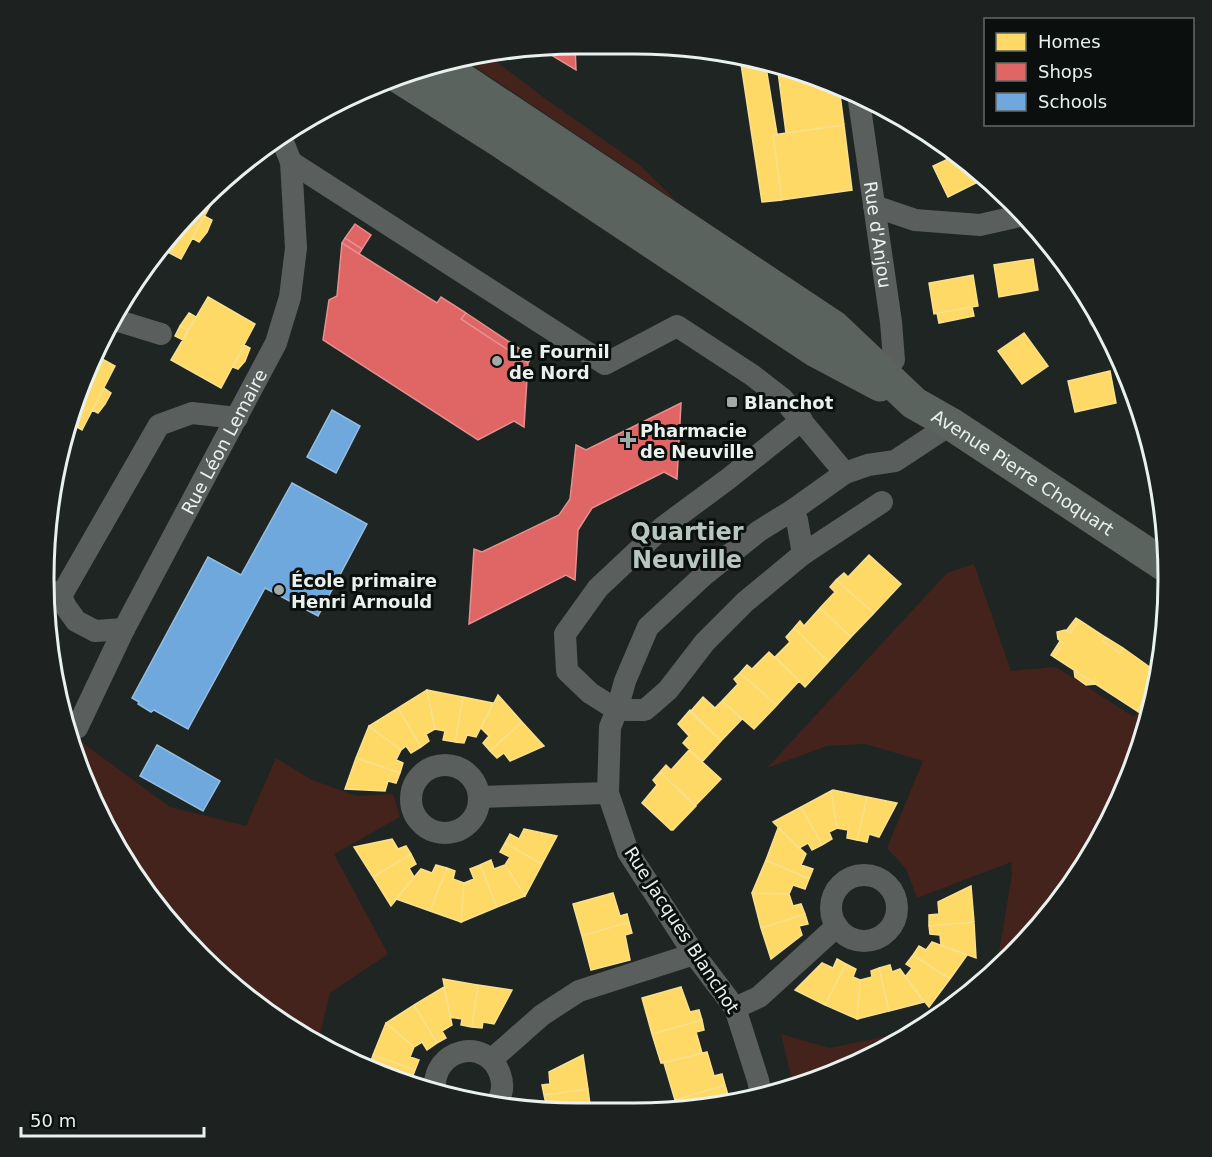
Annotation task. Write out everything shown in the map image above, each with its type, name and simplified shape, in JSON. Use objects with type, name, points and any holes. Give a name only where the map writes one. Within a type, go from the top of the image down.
[{"type":"main road","name":"Avenue Pierre Choquart","points":[[449,71],[834,327],[914,403],[951,424],[1157,560]]},
{"type":"main road","points":[[409,82],[816,351],[914,403]]},
{"type":"street","name":"Rue d'Anjou","points":[[860,106],[891,322],[894,360],[883,373]]},
{"type":"street","name":"Rue Léon Lemaire","points":[[77,728],[124,629],[276,343],[290,297],[296,248],[291,162],[284,144]]},
{"type":"street","points":[[291,162],[605,364],[677,326],[783,399],[845,472],[868,465],[895,461],[951,424]]},
{"type":"street","points":[[874,206],[915,220],[980,225],[1013,217]]},
{"type":"street","points":[[121,322],[161,334]]},
{"type":"street","points":[[124,629],[95,631],[76,621],[55,593],[159,425],[192,413],[237,418]]},
{"type":"street","points":[[802,420],[663,527],[598,588],[565,634],[567,671],[590,693],[617,710],[645,710],[668,690],[705,642],[744,602],[803,554],[882,502]]},
{"type":"street","name":"Rue Jacques Blanchot","points":[[759,1087],[735,1008],[694,954],[628,852],[608,793],[610,727],[625,681],[648,627],[703,576],[759,531],[794,510],[845,472]]},
{"type":"street","points":[[794,510],[803,554]]},
{"type":"street","points":[[479,797],[608,793]]},
{"type":"street","points":[[735,1008],[759,998],[837,926]]},
{"type":"street","points":[[491,1060],[542,1015],[579,991],[694,954]]},
{"type":"street","points":[[435,1083],[437,1072],[451,1056],[472,1051],[491,1060],[498,1069],[502,1080],[499,1097]]},
{"type":"shaded area","points":[[495,61],[641,166],[677,202],[472,65]]},
{"type":"shaded area","points":[[974,564],[1011,671],[1056,667],[1134,717],[1142,707],[1118,779],[1088,841],[1050,898],[999,954],[1012,874],[1011,862],[917,898],[906,869],[887,848],[923,761],[865,744],[827,746],[767,768],[947,573]]},
{"type":"shaded area","points":[[80,741],[170,807],[246,826],[276,758],[312,780],[357,796],[393,794],[400,817],[334,854],[388,954],[330,993],[320,1035],[259,995],[208,949],[162,898],[124,841],[94,779]]},
{"type":"shaded area","points":[[781,1034],[829,1048],[892,1035],[834,1063],[792,1078]]},
{"type":"building: Homes","points":[[741,65],[767,71],[777,134],[773,135],[782,200],[762,202]]},
{"type":"building: Homes","points":[[778,75],[840,97],[844,125],[786,133]]},
{"type":"building: Homes","points":[[844,125],[852,190],[782,200],[773,135]]},
{"type":"building: Homes","points":[[949,159],[977,182],[948,197],[933,166]]},
{"type":"building: Homes","points":[[210,206],[181,259],[168,252]]},
{"type":"building: Homes","points":[[204,216],[212,220],[207,232],[199,242],[192,238]]},
{"type":"building: Homes","points":[[1033,259],[1038,290],[999,297],[994,265]]},
{"type":"building: Homes","points":[[973,275],[978,306],[934,314],[929,283]]},
{"type":"building: Homes","points":[[208,297],[255,324],[221,388],[171,360]]},
{"type":"building: Homes","points":[[972,307],[974,316],[939,323],[937,313]]},
{"type":"building: Homes","points":[[189,313],[196,317],[188,330],[180,326]]},
{"type":"building: Homes","points":[[180,326],[188,330],[183,340],[175,336]]},
{"type":"building: Homes","points":[[1024,333],[1048,366],[1022,384],[998,351]]},
{"type":"building: Homes","points":[[244,345],[250,348],[245,361],[238,369],[233,367]]},
{"type":"building: Homes","points":[[103,359],[115,366],[82,430],[77,427]]},
{"type":"building: Homes","points":[[1110,371],[1116,403],[1075,412],[1068,381]]},
{"type":"building: Homes","points":[[104,388],[111,393],[98,413],[92,410]]},
{"type":"building: Homes","points":[[869,555],[901,584],[874,613],[836,580],[844,573],[848,577]]},
{"type":"building: Homes","points":[[836,580],[874,613],[851,637],[820,608],[835,592],[830,587]]},
{"type":"building: Homes","points":[[820,608],[851,637],[828,662],[794,628],[800,621],[804,626]]},
{"type":"building: Homes","points":[[1076,618],[1079,620],[1070,633],[1066,631]]},
{"type":"building: Homes","points":[[1079,620],[1105,637],[1103,641],[1120,653],[1123,648],[1150,668],[1143,702],[1137,711],[1054,657],[1063,643],[1058,639],[1057,632],[1065,630],[1070,633]]},
{"type":"building: Homes","points":[[794,628],[828,662],[805,687],[775,657],[790,642],[786,637]]},
{"type":"building: Homes","points":[[1105,637],[1123,648],[1120,653],[1103,641]]},
{"type":"building: Homes","points":[[1060,641],[1063,643],[1054,657],[1051,655]]},
{"type":"building: Homes","points":[[769,652],[799,681],[777,705],[740,673],[747,665],[752,669]]},
{"type":"building: Homes","points":[[1074,670],[1096,684],[1086,685],[1075,677]]},
{"type":"building: Homes","points":[[740,673],[777,705],[754,729],[722,701],[738,684],[734,679]]},
{"type":"building: Homes","points":[[427,690],[435,729],[426,734],[429,741],[421,747],[398,708]]},
{"type":"building: Homes","points":[[427,690],[463,697],[455,742],[443,740],[445,731],[435,729]]},
{"type":"building: Homes","points":[[498,695],[522,722],[490,751],[483,743],[489,736],[481,728]]},
{"type":"building: Homes","points":[[463,697],[493,703],[476,737],[467,735],[464,743],[455,742]]},
{"type":"building: Homes","points":[[703,697],[715,708],[722,701],[742,719],[721,741],[690,712]]},
{"type":"building: Homes","points":[[398,708],[421,747],[411,753],[406,746],[401,750],[369,726]]},
{"type":"building: Homes","points":[[690,710],[721,741],[702,762],[683,743],[689,736],[678,724]]},
{"type":"building: Homes","points":[[522,722],[544,746],[510,761],[504,753],[497,758],[490,751]]},
{"type":"building: Homes","points":[[369,726],[401,750],[396,760],[403,763],[400,773],[356,758]]},
{"type":"building: Homes","points":[[689,750],[721,779],[695,806],[660,772],[666,765],[671,770]]},
{"type":"building: Homes","points":[[356,758],[400,773],[396,783],[388,781],[385,791],[345,789]]},
{"type":"building: Homes","points":[[660,772],[696,806],[673,830],[642,803],[657,785],[653,780]]},
{"type":"building: Homes","points":[[831,791],[867,797],[857,840],[847,838],[848,830],[837,828]]},
{"type":"building: Homes","points":[[831,791],[837,828],[829,832],[832,839],[822,845],[801,807]]},
{"type":"building: Homes","points":[[867,797],[897,803],[879,837],[869,834],[867,842],[857,840]]},
{"type":"building: Homes","points":[[801,807],[822,845],[812,850],[808,843],[799,848],[773,822]]},
{"type":"building: Homes","points":[[778,828],[806,854],[801,865],[813,869],[809,879],[766,860]]},
{"type":"building: Homes","points":[[524,829],[557,836],[542,864],[505,843],[510,834],[519,839]]},
{"type":"building: Homes","points":[[392,839],[398,849],[406,846],[411,854],[373,877],[354,847]]},
{"type":"building: Homes","points":[[505,843],[542,864],[525,896],[505,865],[510,857],[500,852]]},
{"type":"building: Homes","points":[[411,854],[416,864],[409,868],[414,877],[391,906],[373,877]]},
{"type":"building: Homes","points":[[491,860],[494,869],[505,865],[525,896],[497,907],[480,865]]},
{"type":"building: Homes","points":[[766,860],[809,879],[805,889],[793,885],[789,894],[752,893]]},
{"type":"building: Homes","points":[[436,865],[447,868],[430,911],[396,899],[421,869],[432,873]]},
{"type":"building: Homes","points":[[480,865],[497,907],[461,922],[464,883],[474,879],[470,869]]},
{"type":"building: Homes","points":[[447,868],[455,871],[453,879],[464,883],[461,922],[430,911]]},
{"type":"building: Homes","points":[[971,886],[974,922],[929,926],[929,915],[939,914],[938,902]]},
{"type":"building: Homes","points":[[613,893],[620,916],[627,914],[629,922],[582,936],[573,904]]},
{"type":"building: Homes","points":[[752,893],[789,894],[793,906],[801,904],[805,914],[761,928]]},
{"type":"building: Homes","points":[[805,914],[808,924],[799,926],[802,935],[771,959],[761,928]]},
{"type":"building: Homes","points":[[629,922],[632,933],[625,935],[630,960],[591,970],[582,936]]},
{"type":"building: Homes","points":[[974,922],[976,958],[941,945],[940,935],[930,934],[929,926]]},
{"type":"building: Homes","points":[[932,942],[967,955],[950,979],[913,955],[919,946],[926,950]]},
{"type":"building: Homes","points":[[913,955],[950,979],[929,1007],[905,977],[912,968],[906,964]]},
{"type":"building: Homes","points":[[837,959],[846,964],[825,1005],[795,990],[822,963],[833,968]]},
{"type":"building: Homes","points":[[846,964],[856,969],[853,977],[860,980],[857,1019],[825,1005]]},
{"type":"building: Homes","points":[[890,965],[892,972],[900,969],[924,1002],[889,1011],[879,968]]},
{"type":"building: Homes","points":[[879,968],[889,1011],[857,1019],[860,980],[872,977],[871,971]]},
{"type":"building: Homes","points":[[443,979],[478,985],[472,1027],[461,1025],[462,1019],[450,1017]]},
{"type":"building: Homes","points":[[478,985],[512,990],[494,1024],[483,1022],[482,1028],[472,1027]]},
{"type":"building: Homes","points":[[444,987],[452,1025],[442,1031],[446,1038],[437,1043],[414,1005]]},
{"type":"building: Homes","points":[[681,987],[690,1012],[699,1010],[702,1020],[652,1034],[642,998]]},
{"type":"building: Homes","points":[[414,1005],[437,1043],[427,1050],[422,1042],[414,1047],[386,1023]]},
{"type":"building: Homes","points":[[702,1020],[704,1030],[696,1032],[702,1053],[661,1063],[652,1034]]},
{"type":"building: Homes","points":[[386,1023],[414,1047],[410,1057],[419,1060],[415,1070],[373,1055]]},
{"type":"building: Homes","points":[[707,1052],[714,1076],[722,1074],[725,1085],[675,1100],[664,1063]]},
{"type":"building: Homes","points":[[373,1055],[415,1070],[413,1076],[371,1060]]},
{"type":"building: Homes","points":[[583,1055],[588,1089],[544,1095],[542,1085],[550,1084],[549,1072]]},
{"type":"building: Homes","points":[[725,1085],[728,1094],[702,1099],[675,1100]]},
{"type":"building: Homes","points":[[588,1089],[590,1103],[546,1102],[544,1095]]},
{"type":"building: Shops","points":[[575,54],[576,70],[551,55]]},
{"type":"building: Shops","points":[[355,224],[371,235],[362,249],[345,238]]},
{"type":"building: Shops","points":[[345,238],[362,249],[359,254],[342,243]]},
{"type":"building: Shops","points":[[342,243],[437,303],[441,297],[466,313],[461,319],[528,363],[524,427],[514,421],[478,440],[323,340],[329,300],[337,296]]},
{"type":"building: Shops","points":[[466,313],[532,357],[528,363],[461,319]]},
{"type":"building: Shops","points":[[681,403],[677,479],[664,472],[592,508],[578,530],[575,580],[566,575],[469,624],[474,549],[482,552],[559,515],[570,499],[576,445],[586,450]]},
{"type":"building: Schools","points":[[332,410],[360,426],[336,473],[307,457]]},
{"type":"building: Schools","points":[[292,483],[367,524],[318,616],[265,588],[188,729],[138,704],[139,702],[132,698],[208,557],[241,575]]},
{"type":"building: Schools","points":[[157,745],[220,781],[203,811],[140,776]]},
{"type":"place","name":"Le Fournil de Nord","points":[[497,361]]},
{"type":"place","name":"Blanchot","points":[[732,402]]},
{"type":"place","name":"Pharmacie de Neuville","points":[[628,440]]},
{"type":"place","name":"École primaire Henri Arnould","points":[[279,590]]},
{"type":"district","name":"Quartier Neuville","points":[[687,546]]}]
